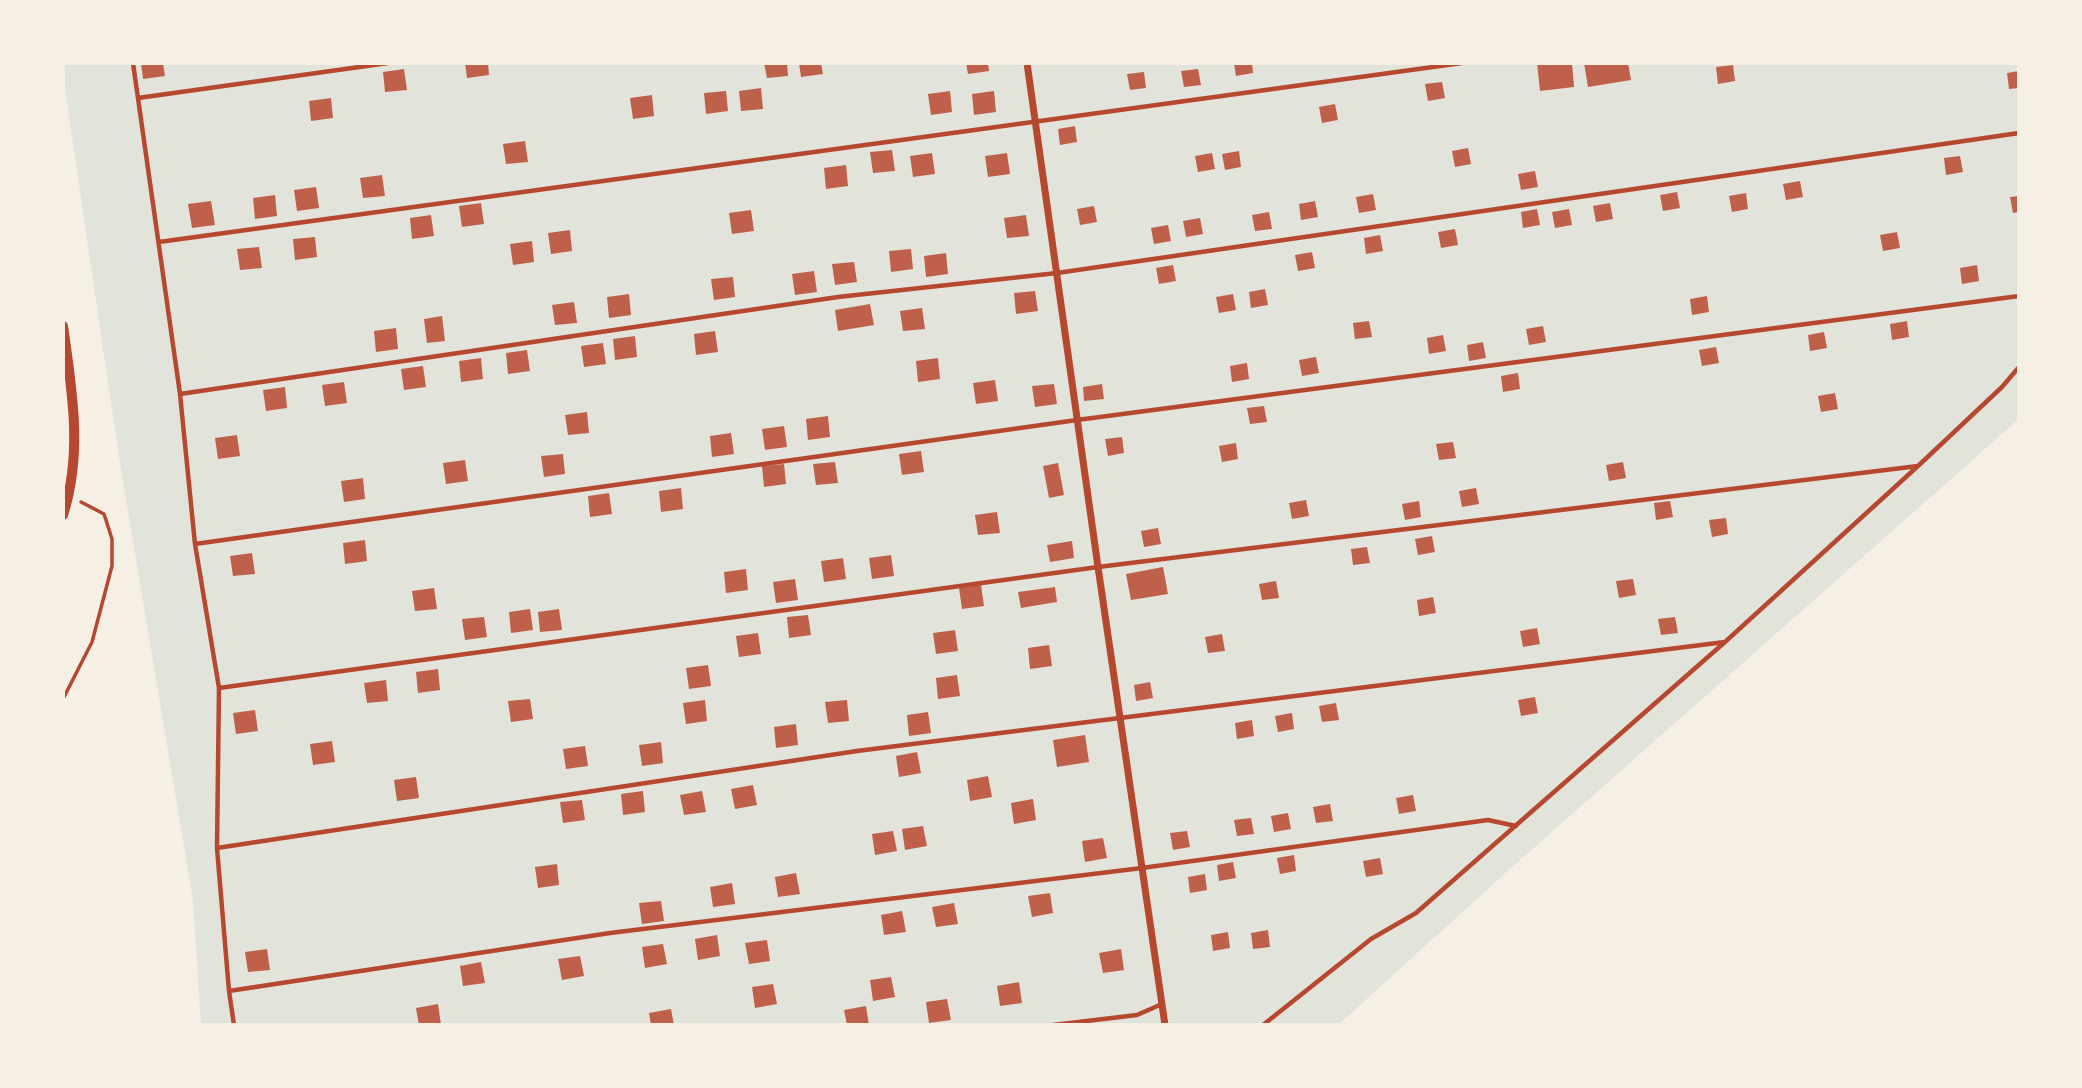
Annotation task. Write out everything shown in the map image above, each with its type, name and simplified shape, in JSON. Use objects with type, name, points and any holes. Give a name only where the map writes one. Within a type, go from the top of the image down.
[{"type":"street","points":[[1027,63],[1165,1025]]},
{"type":"street","points":[[63,326],[75,424],[75,462],[63,515]]},
{"type":"lane","points":[[133,63],[180,394],[195,544],[219,688],[217,848],[234,1025]]},
{"type":"lane","points":[[138,98],[388,63]]},
{"type":"lane","points":[[159,242],[1462,63]]},
{"type":"lane","points":[[180,394],[838,297],[1057,273],[2019,133]]},
{"type":"lane","points":[[195,544],[1077,420],[2019,296]]},
{"type":"lane","points":[[1263,1025],[1371,939],[1416,913],[1516,826],[1726,642],[1918,466],[2002,387],[2019,367]]},
{"type":"lane","points":[[219,688],[1098,567],[1918,466]]},
{"type":"lane","points":[[217,848],[857,751],[1726,642]]},
{"type":"lane","points":[[229,990],[610,933],[1142,868],[1488,820],[1516,826]]},
{"type":"lane","points":[[1053,1025],[1137,1014],[1162,1004]]},
{"type":"path","points":[[63,699],[92,642],[112,566],[112,539],[104,514],[69,495]]},
{"type":"shaded area","points":[[63,63],[2019,63],[2019,419],[1511,868],[1338,1025],[201,1025],[193,900],[119,457]]},
{"type":"building","points":[[141,63],[163,63],[165,76],[143,79]]},
{"type":"building","points":[[465,63],[488,63],[489,75],[467,78]]},
{"type":"building","points":[[764,63],[787,63],[788,76],[767,78]]},
{"type":"building","points":[[799,63],[821,63],[823,74],[801,77]]},
{"type":"building","points":[[966,63],[988,63],[989,71],[968,74]]},
{"type":"building","points":[[1234,63],[1252,63],[1253,73],[1236,76]]},
{"type":"building","points":[[1537,63],[1572,63],[1574,87],[1540,91]]},
{"type":"building","points":[[1584,63],[1628,63],[1631,80],[1588,87]]},
{"type":"building","points":[[1733,65],[1735,81],[1718,84],[1716,67]]},
{"type":"building","points":[[404,69],[407,90],[385,92],[383,72]]},
{"type":"building","points":[[1198,69],[1201,85],[1184,87],[1181,71]]},
{"type":"building","points":[[2019,71],[2019,88],[2009,89],[2007,73]]},
{"type":"building","points":[[1144,72],[1146,88],[1130,90],[1127,74]]},
{"type":"building","points":[[1442,82],[1445,98],[1428,101],[1425,84]]},
{"type":"building","points":[[761,88],[763,109],[741,111],[739,91]]},
{"type":"building","points":[[726,91],[728,111],[706,114],[704,93]]},
{"type":"building","points":[[950,91],[952,112],[931,115],[928,94]]},
{"type":"building","points":[[994,91],[996,112],[974,115],[972,94]]},
{"type":"building","points":[[652,95],[654,116],[633,119],[630,98]]},
{"type":"building","points":[[331,98],[333,118],[311,121],[309,101]]},
{"type":"building","points":[[1335,104],[1338,120],[1322,123],[1319,107]]},
{"type":"building","points":[[1075,126],[1077,142],[1060,145],[1058,129]]},
{"type":"building","points":[[525,141],[528,162],[506,164],[503,144]]},
{"type":"building","points":[[1468,148],[1471,164],[1455,167],[1452,151]]},
{"type":"building","points":[[892,150],[895,171],[873,173],[870,152]]},
{"type":"building","points":[[1239,151],[1241,167],[1225,170],[1222,154]]},
{"type":"building","points":[[932,153],[935,174],[913,177],[910,156]]},
{"type":"building","points":[[1007,153],[1010,174],[988,177],[985,156]]},
{"type":"building","points":[[1212,153],[1215,169],[1198,172],[1195,156]]},
{"type":"building","points":[[1960,156],[1963,172],[1946,175],[1944,158]]},
{"type":"building","points":[[846,165],[848,186],[826,189],[824,168]]},
{"type":"building","points":[[1535,171],[1538,187],[1521,190],[1518,174]]},
{"type":"building","points":[[382,175],[385,196],[363,198],[360,178]]},
{"type":"building","points":[[1800,181],[1803,197],[1786,200],[1783,184]]},
{"type":"building","points":[[316,187],[319,208],[297,211],[294,190]]},
{"type":"building","points":[[1677,192],[1680,208],[1663,211],[1660,195]]},
{"type":"building","points":[[1746,193],[1748,209],[1732,212],[1729,196]]},
{"type":"building","points":[[1373,194],[1376,210],[1359,213],[1356,197]]},
{"type":"building","points":[[275,195],[277,216],[255,219],[253,198]]},
{"type":"building","points":[[2019,196],[2019,212],[2013,213],[2010,197]]},
{"type":"building","points":[[211,201],[215,225],[192,228],[188,204]]},
{"type":"building","points":[[1315,201],[1318,217],[1301,220],[1299,204]]},
{"type":"building","points":[[481,203],[484,224],[462,227],[459,206]]},
{"type":"building","points":[[1610,203],[1613,219],[1596,222],[1593,206]]},
{"type":"building","points":[[1094,206],[1097,222],[1080,225],[1077,209]]},
{"type":"building","points":[[1537,209],[1540,225],[1523,228],[1521,212]]},
{"type":"building","points":[[1569,209],[1572,225],[1555,228],[1552,212]]},
{"type":"building","points":[[751,210],[754,231],[732,234],[729,213]]},
{"type":"building","points":[[1269,212],[1272,229],[1255,231],[1252,215]]},
{"type":"building","points":[[431,215],[434,236],[412,239],[410,218]]},
{"type":"building","points":[[1026,215],[1029,236],[1007,238],[1004,218]]},
{"type":"building","points":[[1200,218],[1203,234],[1186,237],[1183,221]]},
{"type":"building","points":[[1168,225],[1171,241],[1154,244],[1151,228]]},
{"type":"building","points":[[1455,229],[1458,245],[1441,248],[1438,232]]},
{"type":"building","points":[[570,230],[572,251],[551,254],[548,233]]},
{"type":"building","points":[[1897,232],[1900,248],[1883,251],[1880,235]]},
{"type":"building","points":[[1380,235],[1383,251],[1366,254],[1364,238]]},
{"type":"building","points":[[315,237],[317,257],[295,260],[293,239]]},
{"type":"building","points":[[532,241],[534,262],[513,265],[510,244]]},
{"type":"building","points":[[259,247],[262,268],[240,270],[237,249]]},
{"type":"building","points":[[911,249],[913,269],[891,272],[889,251]]},
{"type":"building","points":[[1312,252],[1315,268],[1298,271],[1295,255]]},
{"type":"building","points":[[946,253],[948,274],[926,277],[924,256]]},
{"type":"building","points":[[854,262],[857,282],[835,285],[832,264]]},
{"type":"building","points":[[1173,265],[1176,281],[1159,284],[1156,268]]},
{"type":"building","points":[[1977,265],[1979,281],[1962,284],[1960,268]]},
{"type":"building","points":[[814,271],[817,292],[795,295],[792,274]]},
{"type":"building","points":[[733,277],[735,297],[714,300],[711,279]]},
{"type":"building","points":[[1265,289],[1268,305],[1251,308],[1249,292]]},
{"type":"building","points":[[1035,291],[1038,311],[1016,314],[1014,293]]},
{"type":"building","points":[[629,294],[631,315],[609,318],[607,297]]},
{"type":"building","points":[[1233,294],[1236,310],[1219,313],[1216,297]]},
{"type":"building","points":[[1707,296],[1709,312],[1692,315],[1690,299]]},
{"type":"building","points":[[574,302],[577,323],[555,325],[552,305]]},
{"type":"building","points":[[870,304],[874,325],[838,331],[835,310]]},
{"type":"building","points":[[922,308],[925,329],[903,331],[900,311]]},
{"type":"building","points":[[442,316],[445,341],[427,343],[424,319]]},
{"type":"building","points":[[1369,321],[1372,337],[1355,339],[1353,323]]},
{"type":"building","points":[[1907,321],[1909,337],[1892,340],[1890,324]]},
{"type":"building","points":[[1543,326],[1546,342],[1529,345],[1526,329]]},
{"type":"building","points":[[396,328],[398,349],[376,352],[374,331]]},
{"type":"building","points":[[715,331],[718,352],[696,355],[694,334]]},
{"type":"building","points":[[1824,332],[1827,348],[1810,351],[1808,335]]},
{"type":"building","points":[[1443,335],[1446,351],[1429,354],[1427,338]]},
{"type":"building","points":[[635,336],[637,357],[615,360],[613,339]]},
{"type":"building","points":[[1483,342],[1486,358],[1469,361],[1467,345]]},
{"type":"building","points":[[603,343],[606,364],[584,367],[581,346]]},
{"type":"building","points":[[1716,347],[1719,363],[1702,366],[1699,350]]},
{"type":"building","points":[[527,350],[530,371],[508,374],[506,353]]},
{"type":"building","points":[[1316,357],[1319,373],[1302,376],[1299,360]]},
{"type":"building","points":[[481,358],[483,379],[461,382],[459,361]]},
{"type":"building","points":[[938,358],[940,379],[918,382],[916,361]]},
{"type":"building","points":[[1247,363],[1249,379],[1232,382],[1230,366]]},
{"type":"building","points":[[423,366],[426,387],[404,390],[401,369]]},
{"type":"building","points":[[1518,373],[1520,389],[1503,392],[1501,376]]},
{"type":"building","points":[[995,380],[998,401],[976,404],[973,383]]},
{"type":"building","points":[[344,382],[347,403],[325,406],[322,385]]},
{"type":"building","points":[[1054,384],[1057,404],[1035,407],[1032,386]]},
{"type":"building","points":[[1102,384],[1104,399],[1084,401],[1083,387]]},
{"type":"building","points":[[285,387],[287,408],[266,411],[263,390]]},
{"type":"building","points":[[1835,393],[1838,409],[1821,412],[1818,396]]},
{"type":"building","points":[[1264,406],[1267,422],[1250,424],[1247,408]]},
{"type":"building","points":[[587,412],[589,433],[568,435],[565,415]]},
{"type":"building","points":[[828,416],[830,437],[808,440],[806,419]]},
{"type":"building","points":[[784,426],[787,447],[765,450],[762,429]]},
{"type":"building","points":[[731,433],[734,454],[712,457],[710,436]]},
{"type":"building","points":[[237,435],[240,456],[218,459],[215,438]]},
{"type":"building","points":[[1122,437],[1124,453],[1108,456],[1105,439]]},
{"type":"building","points":[[1453,442],[1456,458],[1439,460],[1436,444]]},
{"type":"building","points":[[1236,443],[1238,459],[1222,462],[1219,446]]},
{"type":"building","points":[[921,451],[924,472],[902,475],[899,454]]},
{"type":"building","points":[[563,454],[565,474],[544,477],[541,456]]},
{"type":"building","points":[[465,460],[468,481],[446,484],[443,463]]},
{"type":"building","points":[[835,462],[838,483],[816,485],[813,464]]},
{"type":"building","points":[[1623,462],[1626,478],[1609,481],[1606,465]]},
{"type":"building","points":[[1058,463],[1064,495],[1049,498],[1043,466]]},
{"type":"building","points":[[784,464],[786,484],[764,487],[762,466]]},
{"type":"building","points":[[363,478],[365,499],[344,502],[341,481]]},
{"type":"building","points":[[681,488],[683,509],[661,512],[659,491]]},
{"type":"building","points":[[1476,488],[1479,504],[1462,507],[1459,491]]},
{"type":"building","points":[[609,493],[612,514],[590,517],[588,496]]},
{"type":"building","points":[[1306,500],[1309,516],[1292,519],[1289,503]]},
{"type":"building","points":[[1419,501],[1421,517],[1405,520],[1402,504]]},
{"type":"building","points":[[1670,501],[1673,517],[1656,520],[1654,503]]},
{"type":"building","points":[[997,512],[1000,533],[978,535],[975,515]]},
{"type":"building","points":[[1726,518],[1728,534],[1712,537],[1709,520]]},
{"type":"building","points":[[1158,528],[1161,544],[1144,547],[1141,531]]},
{"type":"building","points":[[1432,536],[1435,552],[1418,555],[1415,539]]},
{"type":"building","points":[[365,540],[367,561],[345,564],[343,543]]},
{"type":"building","points":[[1072,541],[1074,558],[1050,562],[1047,545]]},
{"type":"building","points":[[1367,547],[1370,563],[1353,565],[1351,549]]},
{"type":"building","points":[[252,553],[255,574],[233,576],[230,556]]},
{"type":"building","points":[[891,555],[894,576],[872,579],[869,558]]},
{"type":"building","points":[[843,558],[846,579],[824,582],[821,561]]},
{"type":"building","points":[[1163,567],[1168,594],[1131,600],[1126,574]]},
{"type":"building","points":[[746,569],[748,590],[726,593],[724,572]]},
{"type":"building","points":[[795,579],[798,600],[776,603],[773,582]]},
{"type":"building","points":[[1633,579],[1636,595],[1619,598],[1616,581]]},
{"type":"building","points":[[1276,581],[1279,598],[1262,600],[1259,584]]},
{"type":"building","points":[[981,585],[984,606],[962,609],[959,588]]},
{"type":"building","points":[[1055,587],[1057,602],[1021,608],[1018,592]]},
{"type":"building","points":[[434,588],[437,609],[415,611],[412,591]]},
{"type":"building","points":[[1433,597],[1436,613],[1419,616],[1417,600]]},
{"type":"building","points":[[530,609],[533,630],[511,633],[509,612]]},
{"type":"building","points":[[559,609],[562,630],[540,632],[538,612]]},
{"type":"building","points":[[808,615],[811,635],[789,638],[787,617]]},
{"type":"building","points":[[484,617],[487,637],[465,640],[462,619]]},
{"type":"building","points":[[1675,617],[1678,633],[1661,635],[1658,619]]},
{"type":"building","points":[[1537,628],[1540,644],[1523,647],[1520,631]]},
{"type":"building","points":[[955,630],[958,651],[936,654],[933,633]]},
{"type":"building","points":[[758,633],[761,654],[739,657],[736,636]]},
{"type":"building","points":[[1222,634],[1225,651],[1208,653],[1205,637]]},
{"type":"building","points":[[1049,645],[1052,666],[1030,669],[1028,648]]},
{"type":"building","points":[[708,665],[711,686],[689,689],[686,668]]},
{"type":"building","points":[[438,669],[440,690],[418,693],[416,672]]},
{"type":"building","points":[[957,675],[960,696],[938,699],[936,678]]},
{"type":"building","points":[[386,680],[388,701],[367,703],[364,683]]},
{"type":"building","points":[[1150,682],[1153,698],[1136,701],[1134,685]]},
{"type":"building","points":[[1535,697],[1538,713],[1521,716],[1518,700]]},
{"type":"building","points":[[530,699],[533,719],[511,722],[508,701]]},
{"type":"building","points":[[705,700],[707,721],[686,724],[683,703]]},
{"type":"building","points":[[847,700],[849,721],[828,723],[825,702]]},
{"type":"building","points":[[1336,703],[1339,720],[1322,722],[1319,706]]},
{"type":"building","points":[[255,710],[258,731],[236,734],[233,713]]},
{"type":"building","points":[[928,712],[931,733],[909,736],[907,715]]},
{"type":"building","points":[[1292,713],[1294,729],[1278,732],[1275,716]]},
{"type":"building","points":[[1252,720],[1254,736],[1237,739],[1235,723]]},
{"type":"building","points":[[796,724],[798,745],[776,748],[774,727]]},
{"type":"building","points":[[1085,735],[1089,762],[1057,767],[1053,740]]},
{"type":"building","points":[[332,741],[335,762],[313,765],[310,744]]},
{"type":"building","points":[[661,742],[663,763],[642,766],[639,745]]},
{"type":"building","points":[[585,746],[588,766],[566,769],[563,749]]},
{"type":"building","points":[[917,752],[921,773],[899,777],[896,756]]},
{"type":"building","points":[[988,776],[992,797],[970,801],[967,780]]},
{"type":"building","points":[[416,777],[419,798],[397,801],[394,780]]},
{"type":"building","points":[[753,785],[757,805],[735,809],[731,789]]},
{"type":"building","points":[[643,791],[645,812],[623,815],[621,794]]},
{"type":"building","points":[[702,791],[706,812],[684,815],[680,795]]},
{"type":"building","points":[[1413,795],[1416,811],[1399,814],[1396,798]]},
{"type":"building","points":[[1033,799],[1036,820],[1014,824],[1011,803]]},
{"type":"building","points":[[582,800],[585,820],[563,823],[560,802]]},
{"type":"building","points":[[1330,804],[1333,821],[1316,823],[1313,807]]},
{"type":"building","points":[[1288,813],[1291,829],[1274,832],[1271,816]]},
{"type":"building","points":[[1251,818],[1254,834],[1237,836],[1234,820]]},
{"type":"building","points":[[923,826],[927,846],[905,850],[902,829]]},
{"type":"building","points":[[893,831],[897,851],[875,855],[872,834]]},
{"type":"building","points":[[1187,831],[1190,847],[1173,850],[1170,833]]},
{"type":"building","points":[[1103,838],[1107,858],[1085,862],[1082,841]]},
{"type":"building","points":[[1294,855],[1296,871],[1280,874],[1277,858]]},
{"type":"building","points":[[1380,858],[1383,874],[1366,877],[1363,861]]},
{"type":"building","points":[[1233,862],[1236,878],[1219,881],[1217,865]]},
{"type":"building","points":[[557,864],[559,885],[538,888],[535,867]]},
{"type":"building","points":[[796,873],[800,894],[778,897],[775,877]]},
{"type":"building","points":[[1205,874],[1207,890],[1190,893],[1188,877]]},
{"type":"building","points":[[732,883],[735,904],[713,907],[710,887]]},
{"type":"building","points":[[1050,893],[1053,913],[1032,917],[1028,896]]},
{"type":"building","points":[[661,901],[664,921],[642,924],[639,903]]},
{"type":"building","points":[[954,903],[958,924],[936,927],[932,907]]},
{"type":"building","points":[[902,911],[906,932],[884,935],[881,915]]},
{"type":"building","points":[[1268,930],[1270,947],[1253,949],[1251,933]]},
{"type":"building","points":[[1228,932],[1230,948],[1213,951],[1211,935]]},
{"type":"building","points":[[717,935],[720,956],[698,960],[695,939]]},
{"type":"building","points":[[767,940],[770,961],[749,964],[745,943]]},
{"type":"building","points":[[663,944],[667,964],[645,968],[642,947]]},
{"type":"building","points":[[267,949],[270,970],[248,972],[245,952]]},
{"type":"building","points":[[1121,949],[1124,970],[1103,973],[1099,953]]},
{"type":"building","points":[[580,956],[584,976],[562,980],[558,959]]},
{"type":"building","points":[[481,962],[485,983],[463,986],[460,966]]},
{"type":"building","points":[[891,977],[895,997],[873,1001],[870,980]]},
{"type":"building","points":[[1019,982],[1022,1003],[1000,1006],[997,986]]},
{"type":"building","points":[[773,984],[777,1004],[755,1008],[752,987]]},
{"type":"building","points":[[947,999],[951,1020],[929,1023],[926,1002]]},
{"type":"building","points":[[438,1004],[441,1025],[419,1025],[416,1008]]},
{"type":"building","points":[[866,1006],[869,1025],[847,1025],[844,1010]]},
{"type":"building","points":[[671,1009],[674,1025],[651,1025],[649,1013]]}]
